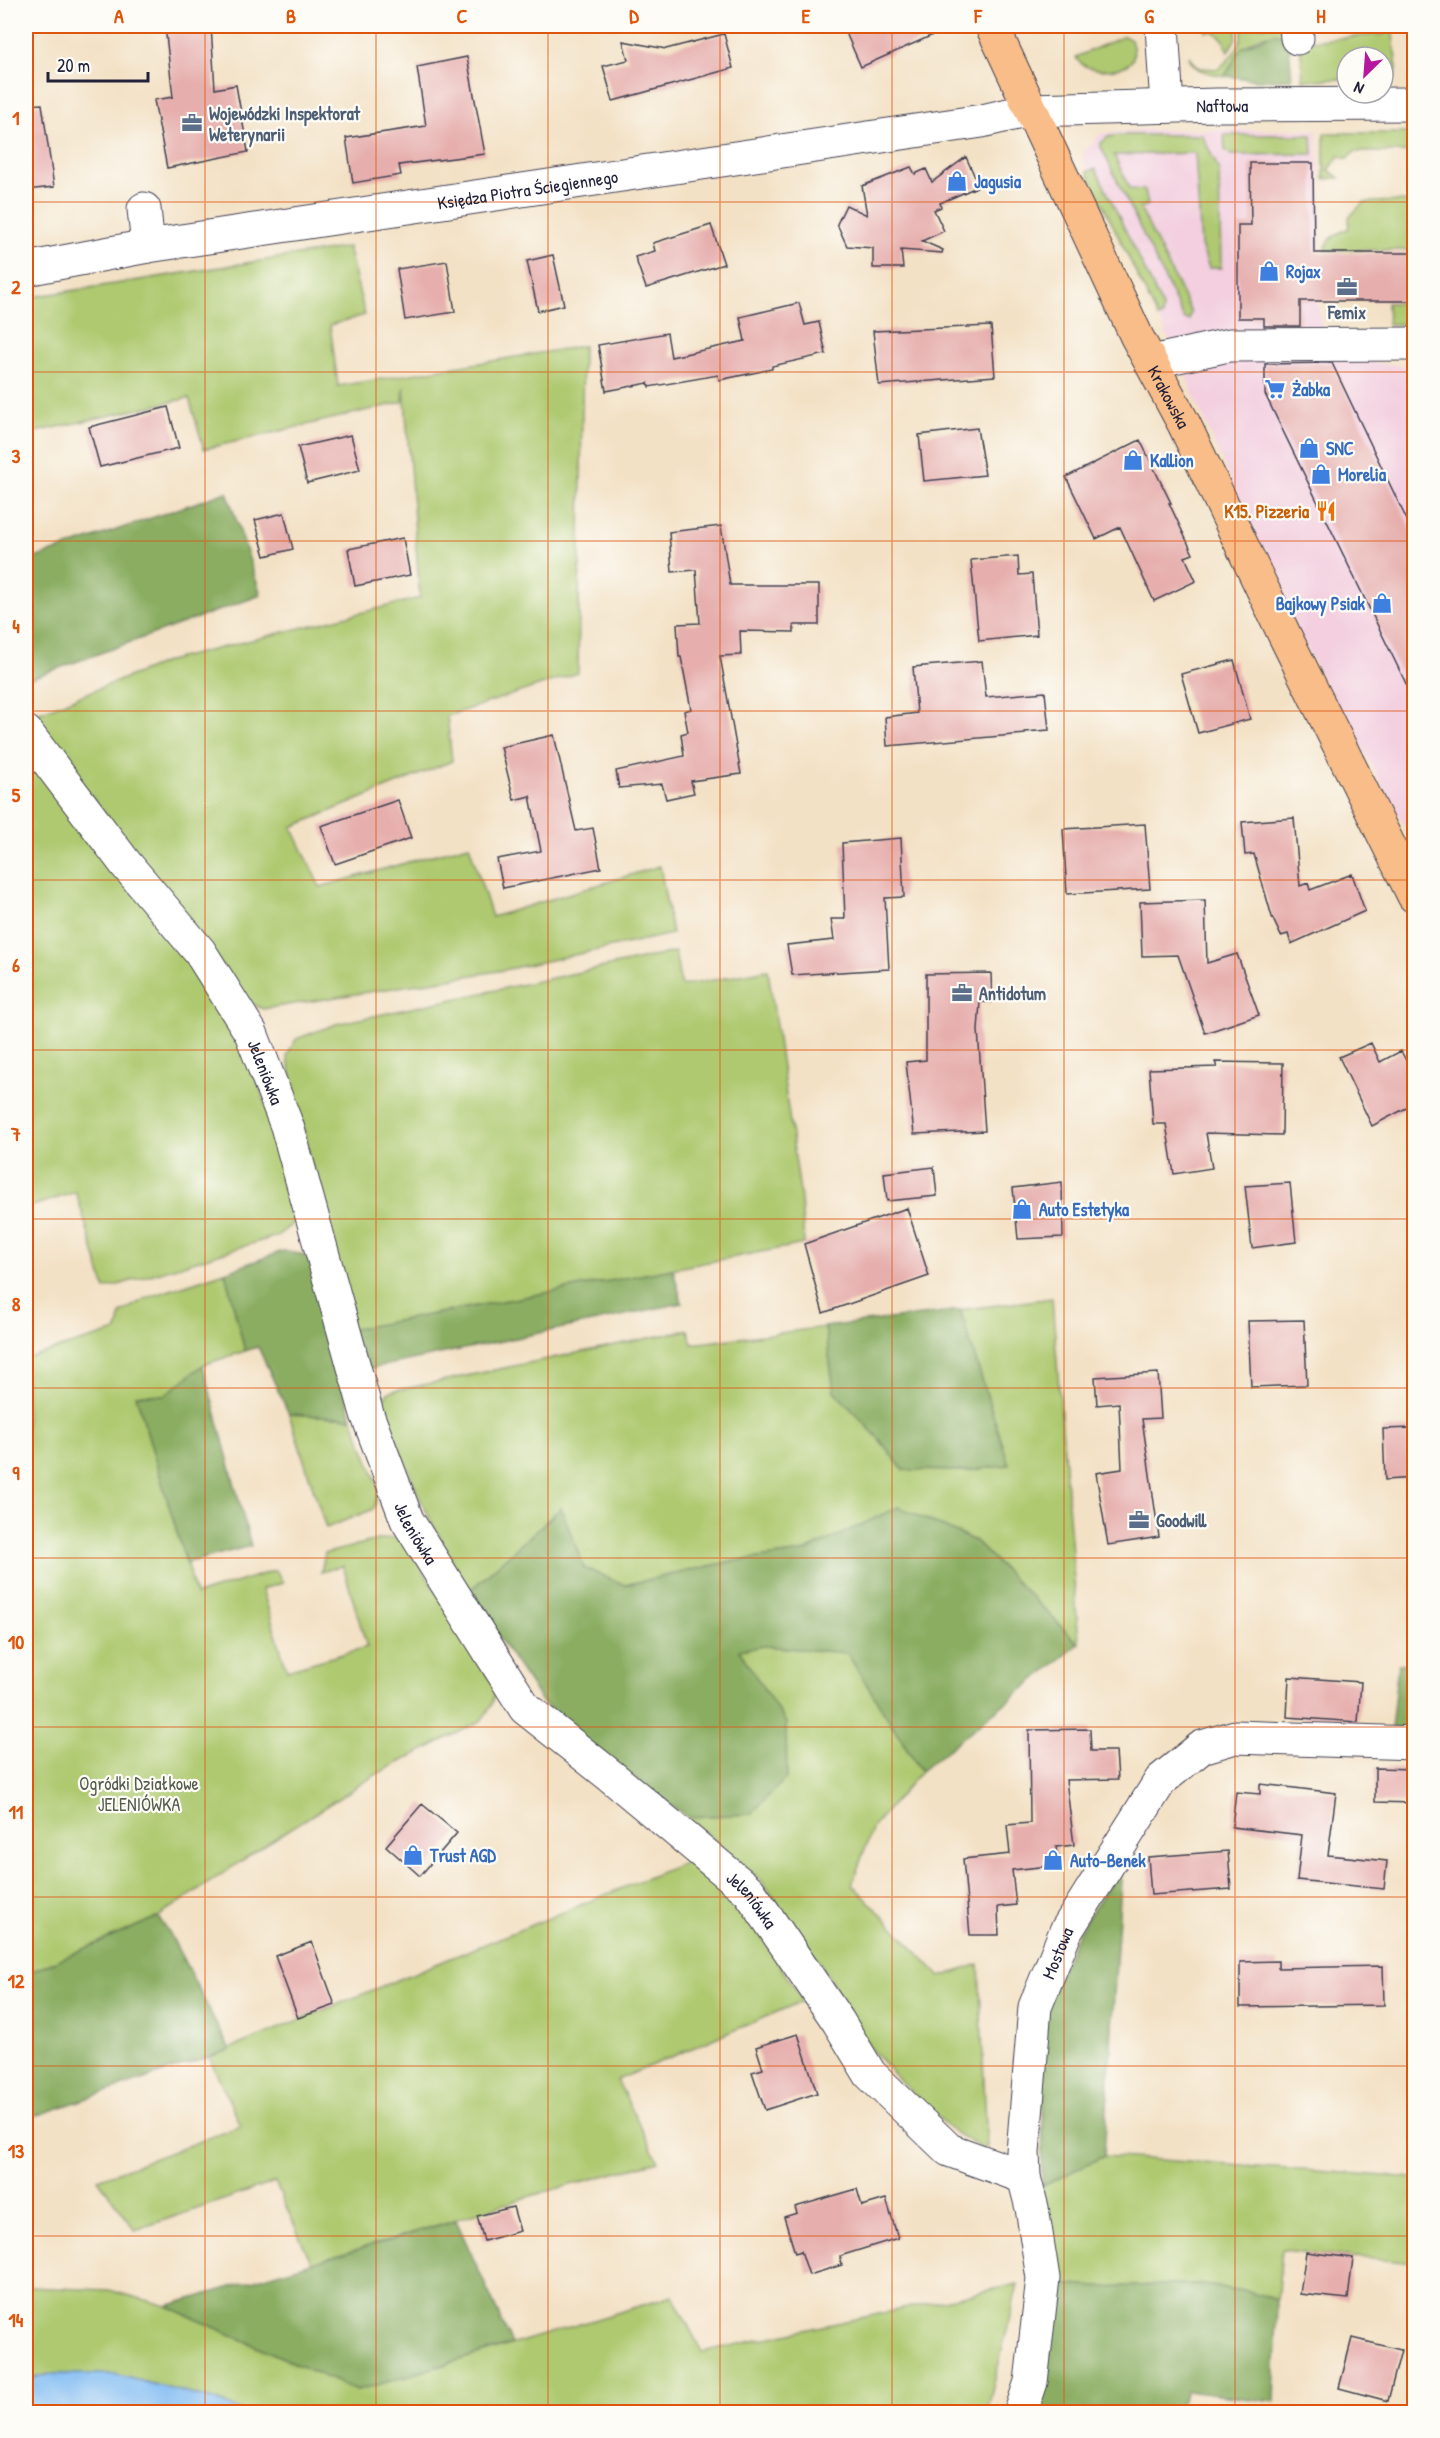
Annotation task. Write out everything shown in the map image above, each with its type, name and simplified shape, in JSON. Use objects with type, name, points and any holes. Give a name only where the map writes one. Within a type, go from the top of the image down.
[{"type":"main road","name":"Krakowska","points":[[992,26],[1151,362],[1184,424],[1284,634],[1414,896]]},
{"type":"street","points":[[1162,26],[1167,106]]},
{"type":"street","name":"Naftowa","points":[[1030,110],[1167,106],[1414,104]]},
{"type":"street","name":"Księdza Piotra Ściegiennego","points":[[26,269],[148,246],[982,121],[1030,110]]},
{"type":"street","points":[[144,209],[148,246]]},
{"type":"street","points":[[1151,362],[1229,345],[1414,344]]},
{"type":"street","name":"Jeleniówka","points":[[26,732],[125,863],[200,952],[251,1033],[287,1126],[367,1414],[407,1520],[525,1708],[749,1891],[838,2021],[870,2074],[949,2150],[1024,2177]]},
{"type":"street","name":"Mostowa","points":[[1021,2412],[1031,2382],[1042,2278],[1032,2208],[1024,2177],[1023,2152],[1035,2007],[1066,1931],[1161,1780],[1202,1747],[1235,1737],[1414,1743]]},
{"type":"shaded area","points":[[1140,130],[1317,130],[1322,229],[1314,284],[1325,344],[1335,359],[1406,366],[1414,398],[1414,839],[1289,617],[1177,356],[1087,172],[1082,155],[1100,134]]},
{"type":"green space","points":[[1205,26],[1237,26],[1236,38],[1228,52],[1223,39],[1213,31],[1206,32]]},
{"type":"green space","points":[[1242,26],[1287,26],[1288,36],[1266,35],[1249,43],[1225,76],[1203,71],[1195,66],[1191,62],[1189,56],[1199,68],[1218,69],[1239,45]]},
{"type":"green space","points":[[1383,26],[1392,26],[1394,45],[1335,45],[1335,79],[1303,80],[1300,42],[1384,34]]},
{"type":"green space","points":[[1274,33],[1288,36],[1292,79],[1256,80],[1225,76],[1241,48]]},
{"type":"green space","points":[[1124,36],[1131,40],[1134,54],[1129,63],[1123,67],[1096,69],[1080,63],[1076,57]]},
{"type":"green space","points":[[1395,52],[1397,69],[1395,78]]},
{"type":"green space","points":[[1414,133],[1414,152],[1354,152],[1347,159],[1339,156],[1329,170],[1339,178],[1324,179],[1324,134]]},
{"type":"green space","points":[[1202,135],[1219,170],[1221,268],[1209,268],[1201,245],[1195,153],[1114,155],[1130,189],[1145,190],[1148,205],[1140,208],[1191,312],[1189,320],[1184,319],[1101,147],[1101,143],[1108,137]]},
{"type":"green space","points":[[1224,135],[1312,135],[1313,154],[1231,155],[1225,150]]},
{"type":"green space","points":[[1096,169],[1163,308],[1162,316],[1158,318],[1087,172]]},
{"type":"green space","points":[[1414,201],[1414,250],[1325,250],[1331,239],[1349,228],[1349,217],[1364,202]]},
{"type":"green space","points":[[348,247],[365,315],[330,325],[338,386],[583,346],[578,673],[447,716],[452,761],[292,827],[320,887],[469,845],[492,917],[660,866],[672,934],[504,970],[263,1009],[250,1003],[30,716],[168,661],[420,598],[404,387],[403,402],[204,449],[189,398],[26,434],[26,298]]},
{"type":"green space","points":[[1387,303],[1414,303],[1414,324],[1388,324]]},
{"type":"green space","points":[[227,492],[261,595],[26,680],[26,561]]},
{"type":"green space","points":[[26,754],[189,952],[257,1076],[295,1201],[292,1224],[277,1236],[105,1289],[76,1192],[26,1208]]},
{"type":"green space","points":[[675,952],[681,986],[768,970],[801,1199],[804,1244],[349,1330],[287,1056],[296,1039],[336,1024]]},
{"type":"green space","points":[[283,1251],[311,1256],[352,1418],[289,1414],[258,1347],[245,1351],[225,1272]]},
{"type":"green space","points":[[673,1269],[682,1303],[369,1369],[349,1330]]},
{"type":"green space","name":"Ogródki Działkowe JELENIÓWKA","points":[[225,1272],[245,1351],[203,1365],[165,1395],[136,1395],[196,1595],[276,1570],[283,1583],[262,1589],[287,1670],[367,1647],[343,1566],[321,1572],[325,1553],[383,1539],[403,1538],[496,1688],[492,1705],[481,1721],[375,1775],[158,1917],[26,1974],[26,1358],[117,1331],[121,1313],[146,1298]]},
{"type":"green space","points":[[1052,1298],[1079,1644],[975,1541],[898,1508],[804,1552],[728,1562],[625,1585],[584,1568],[561,1508],[468,1592],[422,1503],[380,1402],[389,1392],[688,1330],[692,1344],[825,1327],[834,1391],[880,1440],[903,1470],[968,1471],[1009,1465],[960,1310]]},
{"type":"green space","points":[[960,1310],[1009,1465],[968,1471],[903,1470],[880,1440],[834,1391],[825,1327]]},
{"type":"green space","points":[[203,1365],[251,1546],[186,1563],[136,1395],[165,1395]]},
{"type":"green space","points":[[289,1414],[352,1418],[379,1488],[374,1509],[326,1528]]},
{"type":"green space","points":[[898,1507],[975,1541],[1079,1644],[921,1771],[847,1653],[764,1646],[739,1650],[786,1723],[787,1777],[751,1814],[687,1817],[600,1753],[543,1703],[468,1592],[561,1508],[584,1568],[625,1585],[728,1562],[804,1552]]},
{"type":"green space","points":[[764,1646],[847,1653],[921,1771],[873,1827],[852,1884],[941,1977],[979,1964],[987,2151],[956,2134],[906,2087],[870,2048],[819,1961],[761,1880],[687,1817],[751,1814],[786,1723],[738,1650]]},
{"type":"green space","points":[[1414,1663],[1414,1729],[1391,1729],[1398,1664]]},
{"type":"green space","points":[[693,1859],[736,1897],[803,2001],[617,2080],[658,2161],[534,2195],[312,2264],[275,2182],[135,2230],[98,2179],[241,2126],[209,2057]]},
{"type":"green space","points":[[1122,1866],[1104,2156],[1042,2186],[1044,2008],[1079,1931]]},
{"type":"green space","points":[[158,1917],[169,1932],[230,2050],[26,2119],[26,1974]]},
{"type":"green space","points":[[1104,2156],[1414,2178],[1414,2263],[1282,2250],[1277,2300],[1251,2292],[1197,2284],[1097,2287],[1054,2284],[1042,2186]]},
{"type":"green space","points":[[456,2220],[512,2344],[357,2391],[167,2306]]},
{"type":"green space","points":[[1018,2284],[987,2412],[245,2412],[213,2400],[50,2374],[26,2380],[26,2287],[109,2290],[167,2306],[357,2391],[673,2296],[702,2352]]},
{"type":"green space","points":[[1054,2284],[1097,2287],[1197,2284],[1251,2292],[1277,2300],[1274,2402],[1186,2391],[1177,2412],[1028,2412]]},
{"type":"water","points":[[50,2374],[115,2374],[213,2400],[245,2412],[26,2412],[26,2380]]},
{"type":"building","points":[[165,26],[211,26],[215,89],[236,85],[248,152],[167,168],[154,100],[173,97]]},
{"type":"building","points":[[843,26],[953,26],[861,67]]},
{"type":"building","points":[[724,34],[733,68],[613,101],[603,66],[628,60],[623,41],[666,49]]},
{"type":"building","points":[[467,57],[485,154],[399,165],[401,175],[353,183],[346,138],[426,126],[417,67]]},
{"type":"building","points":[[42,104],[54,187],[26,190],[26,105]]},
{"type":"building","points":[[966,157],[979,186],[940,203],[941,207],[934,210],[944,231],[922,241],[943,250],[942,253],[901,250],[903,268],[873,268],[873,248],[847,246],[837,224],[846,205],[867,215],[862,186],[911,167],[915,174],[926,169],[932,182]]},
{"type":"building","name":"Rojax","points":[[1250,163],[1313,163],[1314,253],[1414,253],[1414,301],[1300,301],[1300,326],[1264,326],[1264,318],[1238,318],[1238,225],[1251,225]]},
{"type":"building","points":[[711,225],[724,264],[646,288],[635,257],[655,251],[653,243]]},
{"type":"building","points":[[553,255],[564,305],[538,311],[527,261]]},
{"type":"building","points":[[447,261],[455,312],[405,320],[397,269]]},
{"type":"building","points":[[799,303],[805,325],[819,322],[826,354],[772,366],[772,369],[719,380],[718,375],[649,387],[648,383],[606,391],[598,345],[667,333],[671,357],[745,341],[740,317]]},
{"type":"building","points":[[991,326],[995,376],[879,385],[873,331]]},
{"type":"building","points":[[1332,363],[1414,535],[1414,700],[1265,394],[1265,364]]},
{"type":"building","points":[[168,407],[179,448],[100,467],[89,427]]},
{"type":"building","points":[[977,428],[985,475],[924,481],[919,435]]},
{"type":"building","points":[[351,435],[360,470],[307,483],[298,447]]},
{"type":"building","points":[[1140,440],[1193,554],[1185,557],[1196,581],[1154,601],[1120,527],[1096,539],[1066,477]]},
{"type":"building","points":[[284,513],[293,549],[265,556],[255,520]]},
{"type":"building","points":[[721,526],[730,585],[819,585],[819,625],[794,625],[794,632],[740,631],[741,655],[720,656],[741,774],[691,781],[694,793],[666,799],[662,784],[619,788],[616,771],[684,756],[681,734],[688,732],[684,711],[691,709],[681,657],[679,657],[677,624],[700,623],[696,570],[672,572],[669,532]]},
{"type":"building","points":[[403,538],[410,575],[355,586],[348,549]]},
{"type":"building","points":[[1018,556],[1019,575],[1032,574],[1037,635],[979,641],[971,560]]},
{"type":"building","points":[[1234,660],[1250,719],[1198,733],[1181,674]]},
{"type":"building","points":[[982,661],[986,697],[1045,692],[1049,730],[887,746],[885,717],[917,713],[913,667]]},
{"type":"building","points":[[554,735],[576,831],[593,828],[601,868],[503,888],[497,859],[541,851],[530,796],[514,800],[501,747]]},
{"type":"building","points":[[398,800],[411,838],[335,864],[321,826]]},
{"type":"building","points":[[1294,818],[1300,886],[1308,883],[1310,890],[1352,874],[1365,911],[1291,944],[1288,934],[1281,936],[1272,917],[1254,854],[1245,855],[1242,822]]},
{"type":"building","points":[[1145,824],[1150,889],[1067,894],[1063,829]]},
{"type":"building","points":[[901,838],[904,897],[885,898],[889,969],[792,975],[787,945],[834,940],[831,919],[845,919],[842,843]]},
{"type":"building","points":[[1205,900],[1207,963],[1237,954],[1259,1015],[1205,1033],[1178,955],[1142,956],[1140,902]]},
{"type":"building","points":[[991,973],[992,1002],[980,1002],[978,1030],[985,1131],[914,1134],[906,1062],[926,1060],[926,974]]},
{"type":"building","points":[[1371,1043],[1380,1062],[1401,1051],[1414,1076],[1414,1104],[1372,1126],[1339,1057]]},
{"type":"building","points":[[1215,1062],[1283,1063],[1282,1135],[1206,1133],[1212,1168],[1174,1174],[1166,1124],[1153,1124],[1149,1069],[1217,1067]]},
{"type":"building","points":[[934,1167],[937,1196],[887,1201],[884,1173]]},
{"type":"building","points":[[1062,1182],[1063,1237],[1018,1239],[1013,1188]]},
{"type":"building","points":[[1290,1183],[1296,1242],[1252,1248],[1245,1186]]},
{"type":"building","points":[[907,1208],[929,1276],[823,1313],[804,1244]]},
{"type":"building","points":[[1304,1320],[1307,1385],[1251,1387],[1248,1321]]},
{"type":"building","points":[[1158,1373],[1161,1418],[1142,1419],[1159,1537],[1108,1545],[1096,1473],[1122,1469],[1119,1403],[1097,1405],[1095,1377]]},
{"type":"building","points":[[1414,1428],[1414,1478],[1385,1480],[1383,1429]]},
{"type":"building","points":[[1289,1677],[1361,1682],[1358,1722],[1287,1717]]},
{"type":"building","points":[[1090,1729],[1091,1751],[1116,1751],[1118,1779],[1066,1780],[1074,1845],[1056,1847],[1058,1865],[1012,1870],[1016,1905],[998,1907],[999,1935],[970,1935],[963,1859],[1010,1854],[1007,1825],[1030,1823],[1029,1730]]},
{"type":"building","points":[[1375,1768],[1414,1769],[1414,1803],[1375,1802]]},
{"type":"building","points":[[1260,1784],[1336,1793],[1328,1855],[1387,1861],[1384,1889],[1297,1880],[1302,1835],[1232,1827],[1236,1792],[1260,1794]]},
{"type":"building","points":[[422,1804],[457,1833],[420,1876],[386,1846]]},
{"type":"building","points":[[1228,1851],[1231,1889],[1151,1895],[1148,1857]]},
{"type":"building","points":[[312,1942],[335,2005],[298,2018],[275,1956]]},
{"type":"building","points":[[1278,1961],[1278,1968],[1383,1966],[1384,2005],[1240,2007],[1240,1962]]},
{"type":"building","points":[[798,2034],[817,2093],[765,2110],[752,2072],[763,2069],[756,2047]]},
{"type":"building","points":[[857,2189],[862,2206],[886,2199],[898,2238],[840,2256],[842,2265],[809,2275],[801,2251],[795,2253],[784,2217],[797,2213],[795,2207]]},
{"type":"building","points":[[513,2207],[520,2231],[484,2241],[477,2216]]},
{"type":"building","points":[[1306,2252],[1353,2258],[1348,2299],[1300,2294]]},
{"type":"building","points":[[1352,2338],[1401,2350],[1388,2401],[1339,2388]]},
{"type":"place","name":"Wojewódzki Inspektorat Weterynarii","points":[[192,123]]},
{"type":"place","name":"Jagusia","points":[[957,181]]},
{"type":"place","name":"Rojax","points":[[1269,271]]},
{"type":"place","name":"Femix","points":[[1347,287]]},
{"type":"place","name":"Żabka","points":[[1275,389]]},
{"type":"place","name":"SNC","points":[[1309,448]]},
{"type":"place","name":"Kallion","points":[[1133,460]]},
{"type":"place","name":"Morelia","points":[[1321,474]]},
{"type":"place","name":"K15. Pizzeria","points":[[1326,511]]},
{"type":"place","name":"Bajkowy Psiak","points":[[1382,603]]},
{"type":"place","name":"Antidotum","points":[[962,993]]},
{"type":"place","name":"Auto Estetyka","points":[[1022,1209]]},
{"type":"place","name":"Goodwill","points":[[1139,1520]]},
{"type":"place","name":"Trust AGD","points":[[413,1855]]},
{"type":"place","name":"Auto-Benek","points":[[1053,1860]]}]
